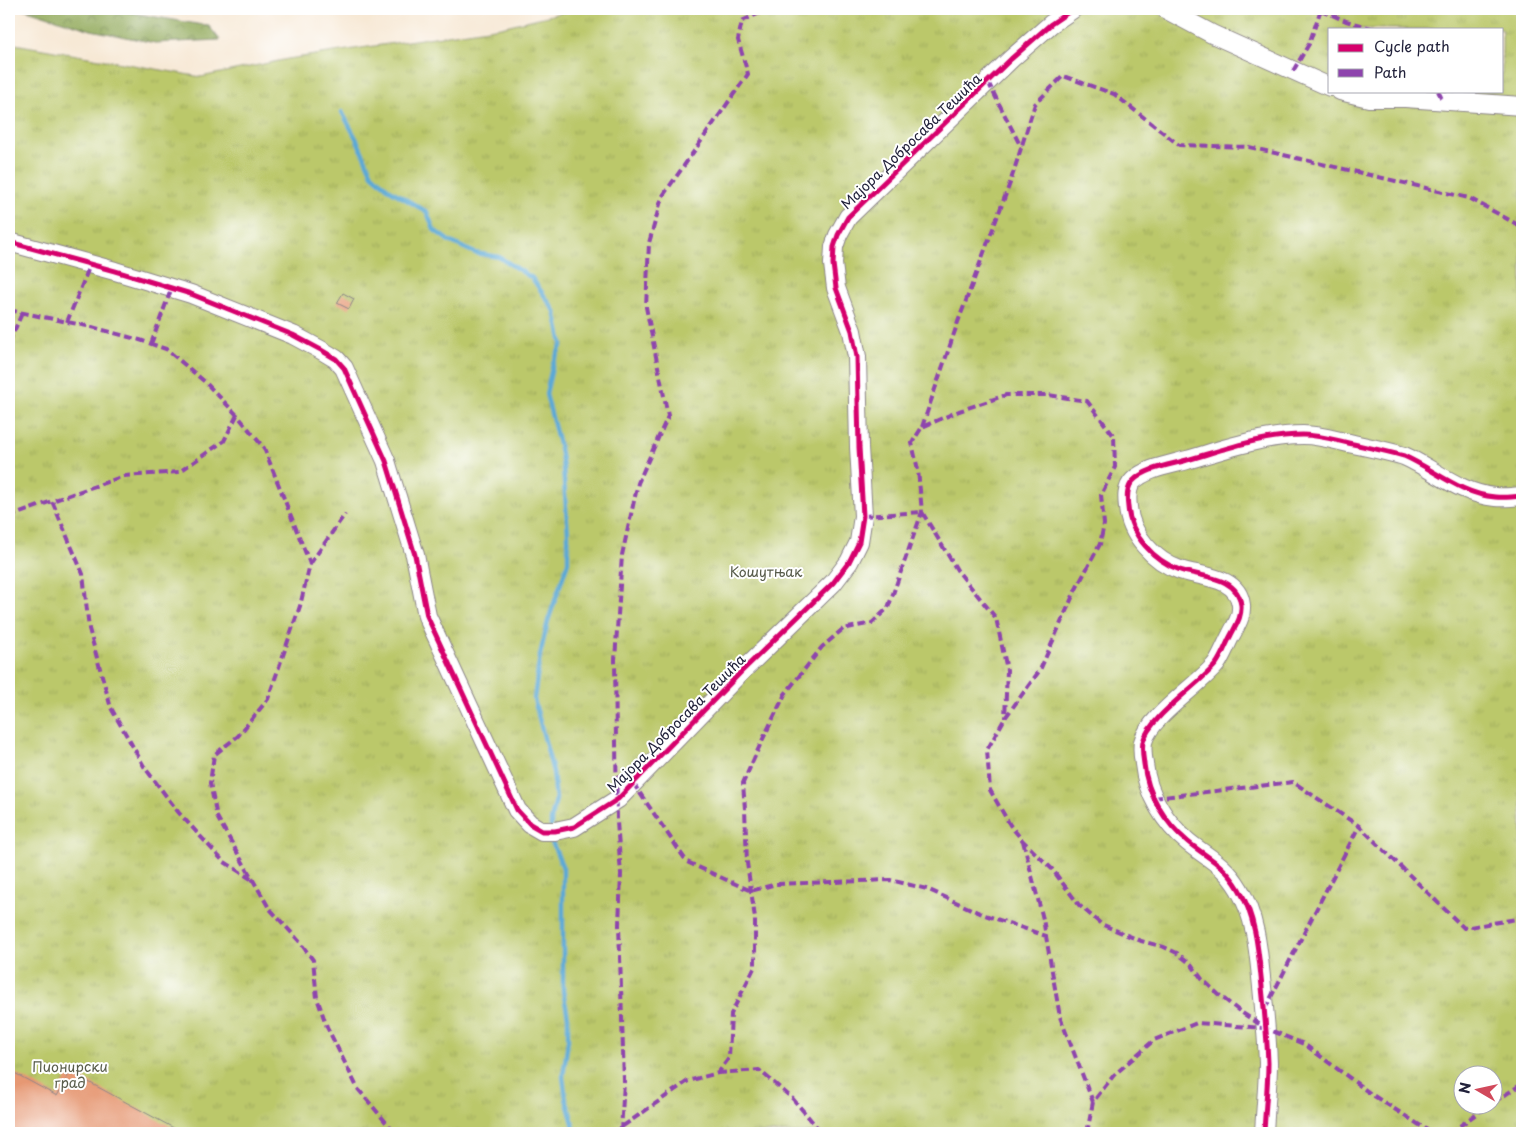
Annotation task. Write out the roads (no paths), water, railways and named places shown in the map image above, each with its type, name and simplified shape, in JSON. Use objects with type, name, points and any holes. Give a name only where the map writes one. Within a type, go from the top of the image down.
[{"type":"street","name":"Мајора Добросава Тешића","points":[[9,242],[191,294],[293,335],[321,350],[344,368],[386,461],[415,555],[427,616],[517,810],[530,824],[548,831],[574,827],[618,799],[741,672],[833,583],[849,562],[860,542],[864,516],[859,447],[857,357],[852,331],[840,301],[834,277],[834,247],[838,235],[848,217],[1011,59],[1051,24],[1073,9]]},
{"type":"street","points":[[1164,9],[1212,34],[1328,86]]},
{"type":"street","points":[[1344,92],[1369,98],[1405,98],[1522,106]]},
{"type":"street","points":[[1264,1133],[1268,1065],[1267,1041],[1256,936],[1249,908],[1240,889],[1227,871],[1182,836],[1162,814],[1146,781],[1143,742],[1152,725],[1217,663],[1239,620],[1240,600],[1234,588],[1225,582],[1181,570],[1166,563],[1151,552],[1133,527],[1128,513],[1127,499],[1129,486],[1134,480],[1147,472],[1216,451],[1284,436],[1305,435],[1326,437],[1404,456],[1446,480],[1480,494],[1496,497],[1522,496]]},
{"type":"waterway","points":[[342,112],[372,174],[390,190],[427,212],[434,230],[449,241],[475,253],[499,257],[532,278],[555,311],[562,344],[553,363],[546,394],[560,448],[563,468],[568,562],[548,621],[540,655],[534,699],[553,772],[556,799],[551,826]]},
{"type":"waterway","points":[[552,834],[552,842],[563,868],[563,991],[568,1017],[568,1040],[563,1077],[574,1133]]},
{"type":"park label","name":"Кошутњак","points":[[766,571]]},
{"type":"park label","name":"Пионирски град","points":[[70,1074]]}]
